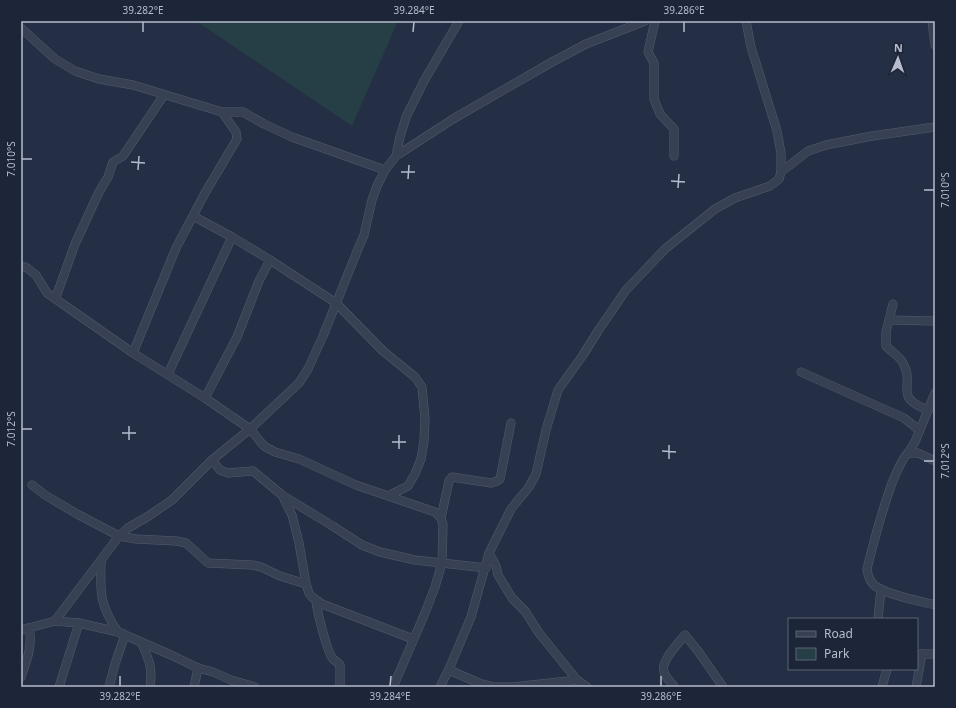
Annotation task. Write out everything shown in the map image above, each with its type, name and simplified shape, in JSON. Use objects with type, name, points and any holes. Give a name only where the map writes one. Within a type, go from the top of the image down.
[{"type":"street","points":[[396,156],[406,117],[424,81],[460,21]]},
{"type":"street","points":[[55,621],[101,562],[119,536],[128,528],[172,500],[212,460],[250,430],[299,383],[308,369],[364,235],[372,200],[385,170],[396,156],[453,120],[552,62],[586,44],[645,21]]},
{"type":"street","points":[[655,21],[648,52],[654,63],[654,99],[660,114],[674,129],[674,156]]},
{"type":"street","points":[[440,687],[449,670],[471,617],[489,553],[511,509],[529,487],[536,474],[546,430],[558,390],[626,290],[665,249],[716,209],[735,198],[770,186],[779,179],[781,172],[781,153],[777,131],[751,47],[746,21]]},
{"type":"street","points":[[932,21],[935,45]]},
{"type":"street","points":[[21,28],[55,59],[75,71],[100,79],[133,85],[222,112],[243,112],[292,137],[385,170]]},
{"type":"street","points":[[56,297],[75,244],[114,162],[123,156],[164,95]]},
{"type":"street","points":[[133,353],[176,248],[205,193],[237,139],[236,132],[222,112]]},
{"type":"street","points":[[781,172],[808,152],[826,145],[872,136],[935,127]]},
{"type":"street","points":[[193,216],[270,260],[336,303],[383,351],[414,377],[422,386],[425,418],[424,441],[421,459],[408,486],[388,496]]},
{"type":"street","points":[[168,374],[232,237]]},
{"type":"street","points":[[205,398],[237,337],[259,281],[270,260]]},
{"type":"street","points":[[21,266],[27,268],[36,275],[47,292],[133,353],[205,398],[250,430],[264,446],[275,452],[299,459],[356,485],[435,512],[441,518]]},
{"type":"street","points":[[893,304],[888,320],[886,346],[898,356],[906,370],[907,396],[916,406],[928,410]]},
{"type":"street","points":[[888,320],[935,321]]},
{"type":"street","points":[[801,372],[904,418],[919,430]]},
{"type":"street","points":[[935,393],[915,442],[899,465],[878,524],[867,569],[871,582],[875,586],[935,605]]},
{"type":"street","points":[[393,687],[427,606],[442,562],[443,525],[441,518],[449,481],[452,477],[491,483],[497,481],[500,478],[510,423]]},
{"type":"street","points":[[908,453],[918,453],[935,461]]},
{"type":"street","points":[[212,460],[224,472],[253,471],[282,495],[362,545],[380,552],[415,560],[486,568]]},
{"type":"street","points":[[32,485],[77,514],[119,536],[136,539],[186,543],[208,563],[252,565],[306,584]]},
{"type":"street","points":[[282,495],[292,515],[299,543],[306,584],[309,593],[316,601],[413,639]]},
{"type":"street","points":[[489,553],[496,566],[498,575],[512,598],[525,611],[539,633],[577,680],[587,687]]},
{"type":"street","points":[[101,562],[100,585],[104,607],[110,620],[122,634]]},
{"type":"street","points":[[878,618],[881,588]]},
{"type":"street","points":[[316,601],[329,651],[333,659],[340,665],[340,687]]},
{"type":"street","points":[[21,677],[31,641],[25,629],[55,621],[79,623],[122,634],[198,668],[256,687]]},
{"type":"street","points":[[59,687],[79,623]]},
{"type":"street","points":[[109,687],[122,634]]},
{"type":"street","points":[[674,687],[664,673],[663,667],[677,645],[686,635],[723,687]]},
{"type":"street","points":[[141,642],[151,663],[150,687]]},
{"type":"street","points":[[918,665],[919,654],[935,654]]},
{"type":"street","points":[[194,687],[198,668]]},
{"type":"street","points":[[449,670],[479,683],[494,687],[513,687],[577,680]]},
{"type":"street","points":[[882,687],[887,670]]},
{"type":"street","points":[[916,687],[918,670]]},
{"type":"green space","points":[[196,21],[398,21],[352,126]]}]
